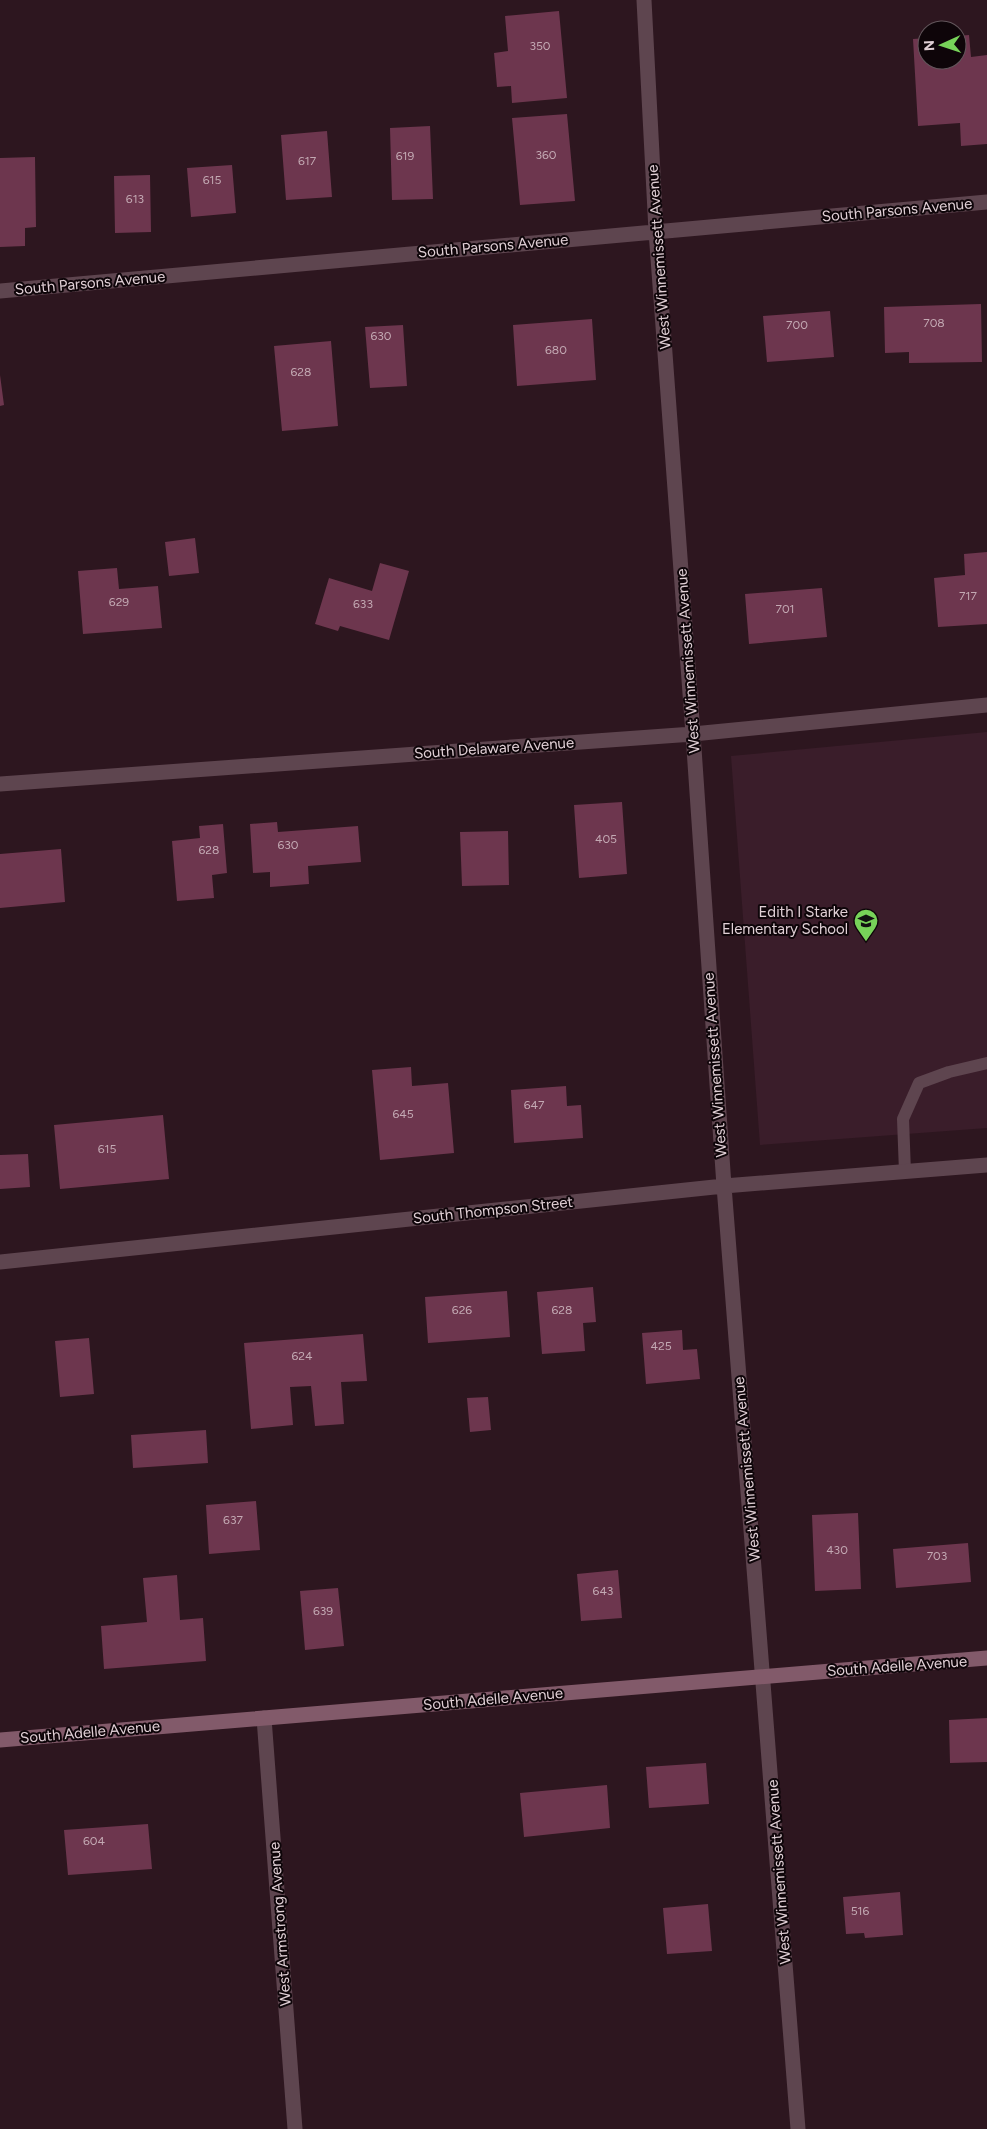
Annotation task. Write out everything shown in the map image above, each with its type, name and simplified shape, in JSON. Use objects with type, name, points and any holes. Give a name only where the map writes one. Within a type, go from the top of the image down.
[{"type":"street","name":"West Winnemissett Avenue","points":[[644,0],[656,232],[724,1186],[764,1676],[798,2129]]},
{"type":"street","name":"South Parsons Avenue","points":[[0,291],[987,202]]},
{"type":"street","name":"South Delaware Avenue","points":[[0,784],[693,734],[987,705]]},
{"type":"street","name":"South Thompson Street","points":[[0,1262],[724,1186],[987,1165]]},
{"type":"street","name":"South Adelle Avenue","points":[[0,1740],[987,1658]]},
{"type":"street","name":"West Armstrong Avenue","points":[[264,1718],[296,2129]]},
{"type":"lane","points":[[904,1172],[903,1119],[918,1083],[949,1072],[987,1063]]},
{"type":"shaded area","name":"Edith I Starke Elementary School","points":[[987,732],[987,1128],[760,1145],[731,756]]},
{"type":"building","points":[[559,11],[567,98],[512,103],[511,86],[497,87],[494,53],[508,51],[505,16]]},
{"type":"building","points":[[967,35],[969,35],[971,57],[987,55],[987,144],[961,146],[960,123],[918,126],[913,39],[917,39],[917,70],[967,70]]},
{"type":"building","points":[[567,114],[575,201],[520,205],[512,118]]},
{"type":"building","points":[[430,126],[433,199],[392,200],[390,128]]},
{"type":"building","points":[[327,131],[332,197],[286,200],[281,135]]},
{"type":"building","points":[[35,157],[36,227],[25,228],[25,246],[0,247],[0,158]]},
{"type":"building","points":[[232,165],[236,213],[191,217],[187,168]]},
{"type":"building","points":[[150,175],[151,232],[115,233],[114,176]]},
{"type":"building","points":[[981,304],[982,362],[909,363],[909,352],[885,353],[884,307]]},
{"type":"building","points":[[830,311],[834,357],[767,362],[763,316]]},
{"type":"building","points":[[592,319],[596,380],[517,386],[513,325]]},
{"type":"building","points":[[403,325],[407,386],[370,388],[365,327]]},
{"type":"building","points":[[331,341],[338,426],[282,431],[274,346]]},
{"type":"building","points":[[0,375],[4,405],[0,406]]},
{"type":"building","points":[[195,538],[199,573],[169,576],[165,542]]},
{"type":"building","points":[[987,552],[987,624],[938,627],[934,578],[965,575],[964,554]]},
{"type":"building","points":[[380,563],[409,571],[389,640],[340,626],[338,631],[315,624],[329,578],[372,591]]},
{"type":"building","points":[[117,568],[119,589],[158,586],[162,628],[83,634],[78,571]]},
{"type":"building","points":[[822,588],[827,637],[749,644],[745,594]]},
{"type":"building","points":[[622,802],[627,874],[579,878],[574,805]]},
{"type":"building","points":[[277,822],[278,832],[358,826],[361,862],[308,866],[309,884],[270,887],[270,872],[253,873],[250,824]]},
{"type":"building","points":[[223,824],[227,873],[212,875],[214,898],[177,901],[172,841],[200,838],[199,826]]},
{"type":"building","points":[[508,831],[509,885],[462,886],[460,832]]},
{"type":"building","points":[[61,849],[65,902],[0,908],[0,854]]},
{"type":"building","points":[[411,1067],[412,1086],[448,1083],[454,1153],[380,1160],[372,1070]]},
{"type":"building","points":[[566,1086],[567,1106],[581,1105],[583,1138],[514,1143],[511,1090]]},
{"type":"building","points":[[163,1115],[169,1179],[60,1189],[54,1125]]},
{"type":"building","points":[[28,1154],[30,1187],[0,1189],[0,1155]]},
{"type":"building","points":[[593,1287],[596,1322],[583,1323],[585,1351],[542,1354],[537,1292]]},
{"type":"building","points":[[507,1291],[510,1337],[428,1343],[425,1297]]},
{"type":"building","points":[[682,1330],[683,1350],[697,1349],[700,1379],[646,1384],[642,1333]]},
{"type":"building","points":[[363,1334],[367,1381],[341,1382],[344,1424],[315,1426],[311,1386],[290,1387],[293,1425],[251,1429],[244,1343]]},
{"type":"building","points":[[89,1338],[94,1394],[60,1397],[55,1341]]},
{"type":"building","points":[[488,1397],[491,1430],[470,1432],[467,1398]]},
{"type":"building","points":[[206,1430],[208,1463],[133,1468],[131,1435]]},
{"type":"building","points":[[256,1501],[260,1550],[209,1554],[206,1505]]},
{"type":"building","points":[[858,1513],[861,1589],[815,1591],[812,1515]]},
{"type":"building","points":[[968,1543],[971,1582],[896,1588],[893,1549]]},
{"type":"building","points":[[618,1570],[622,1618],[581,1621],[577,1574]]},
{"type":"building","points":[[177,1575],[180,1620],[203,1618],[206,1661],[104,1669],[101,1626],[147,1622],[143,1578]]},
{"type":"building","points":[[338,1588],[344,1646],[305,1650],[300,1591]]},
{"type":"building","points":[[987,1718],[987,1762],[950,1763],[949,1720]]},
{"type":"building","points":[[706,1763],[709,1804],[649,1808],[646,1767]]},
{"type":"building","points":[[607,1785],[610,1828],[524,1837],[520,1793]]},
{"type":"building","points":[[148,1824],[152,1869],[68,1875],[64,1830]]},
{"type":"building","points":[[900,1892],[903,1935],[865,1938],[864,1933],[846,1934],[843,1897]]},
{"type":"building","points":[[708,1904],[712,1951],[667,1954],[663,1908]]},
{"type":"place","name":"Edith I Starke Elementary School","points":[[866,942]]}]
